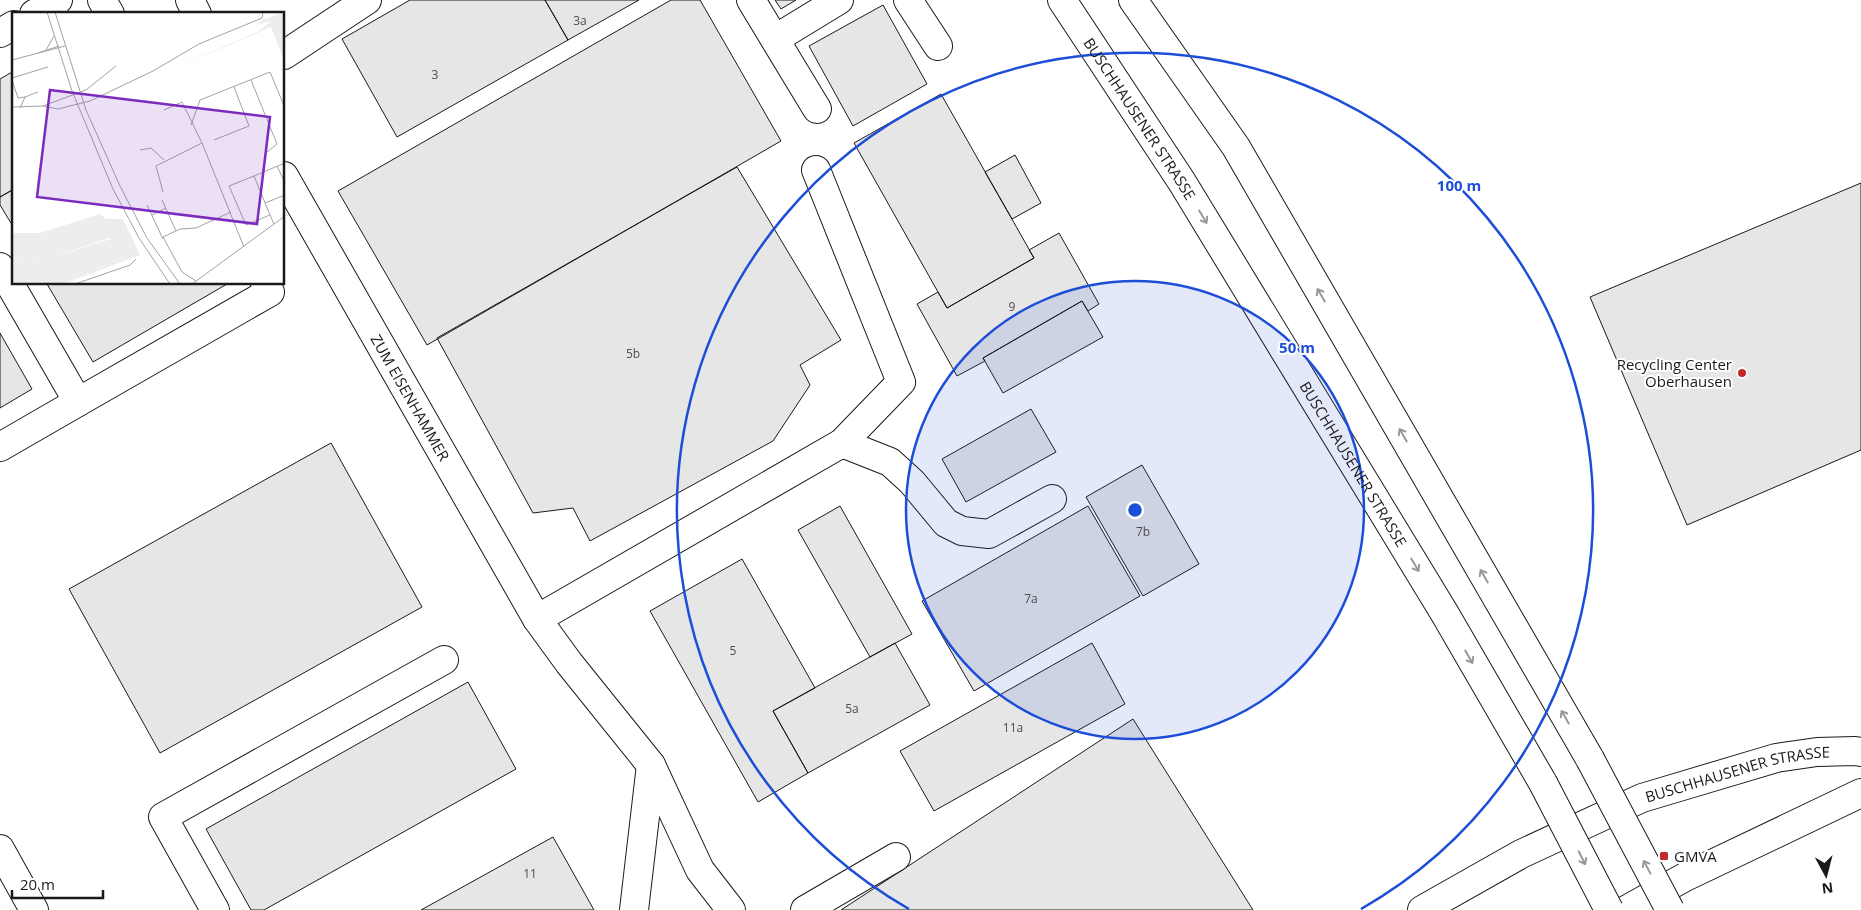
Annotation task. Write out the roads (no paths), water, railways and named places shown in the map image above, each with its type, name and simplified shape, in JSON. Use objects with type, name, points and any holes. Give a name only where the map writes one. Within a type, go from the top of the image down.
[{"type":"main road","points":[[37,12],[58,0]]},
{"type":"main road","points":[[102,0],[109,12]]},
{"type":"main road","points":[[190,0],[196,12]]},
{"type":"main road","points":[[285,54],[367,0]]},
{"type":"main road","points":[[751,0],[817,109]]},
{"type":"main road","points":[[775,39],[839,0]]},
{"type":"main road","points":[[908,0],[938,46]]},
{"type":"main road","name":"BUSCHHAUSENER STRASSE","points":[[1062,0],[1187,190],[1445,614],[1543,783],[1608,910]]},
{"type":"main road","points":[[1134,0],[1236,147],[1590,759],[1670,910]]},
{"type":"main road","points":[[0,33],[12,26]]},
{"type":"main road","points":[[537,619],[842,443],[901,382],[816,170]]},
{"type":"main road","name":"ZUM EISENHAMMER","points":[[285,178],[537,619],[569,663],[651,765],[700,870],[730,910]]},
{"type":"main road","points":[[0,267],[78,402]]},
{"type":"main road","points":[[0,446],[270,292],[266,285]]},
{"type":"main road","points":[[842,443],[890,462],[912,482],[946,523],[962,531],[989,534],[1052,499]]},
{"type":"main road","points":[[215,910],[163,817],[444,660]]},
{"type":"main road","name":"BUSCHHAUSENER STRASSE","points":[[1422,910],[1521,854],[1642,798],[1776,758],[1817,752],[1861,752]]},
{"type":"main road","points":[[634,910],[651,765]]},
{"type":"main road","points":[[1626,910],[1685,877],[1861,793]]},
{"type":"main road","points":[[0,849],[34,910]]},
{"type":"main road","points":[[805,910],[896,856]]},
{"type":"place","name":"Recycling Center Oberhausen","points":[[1742,373]]},
{"type":"place","name":"GMVA","points":[[1664,856]]}]
